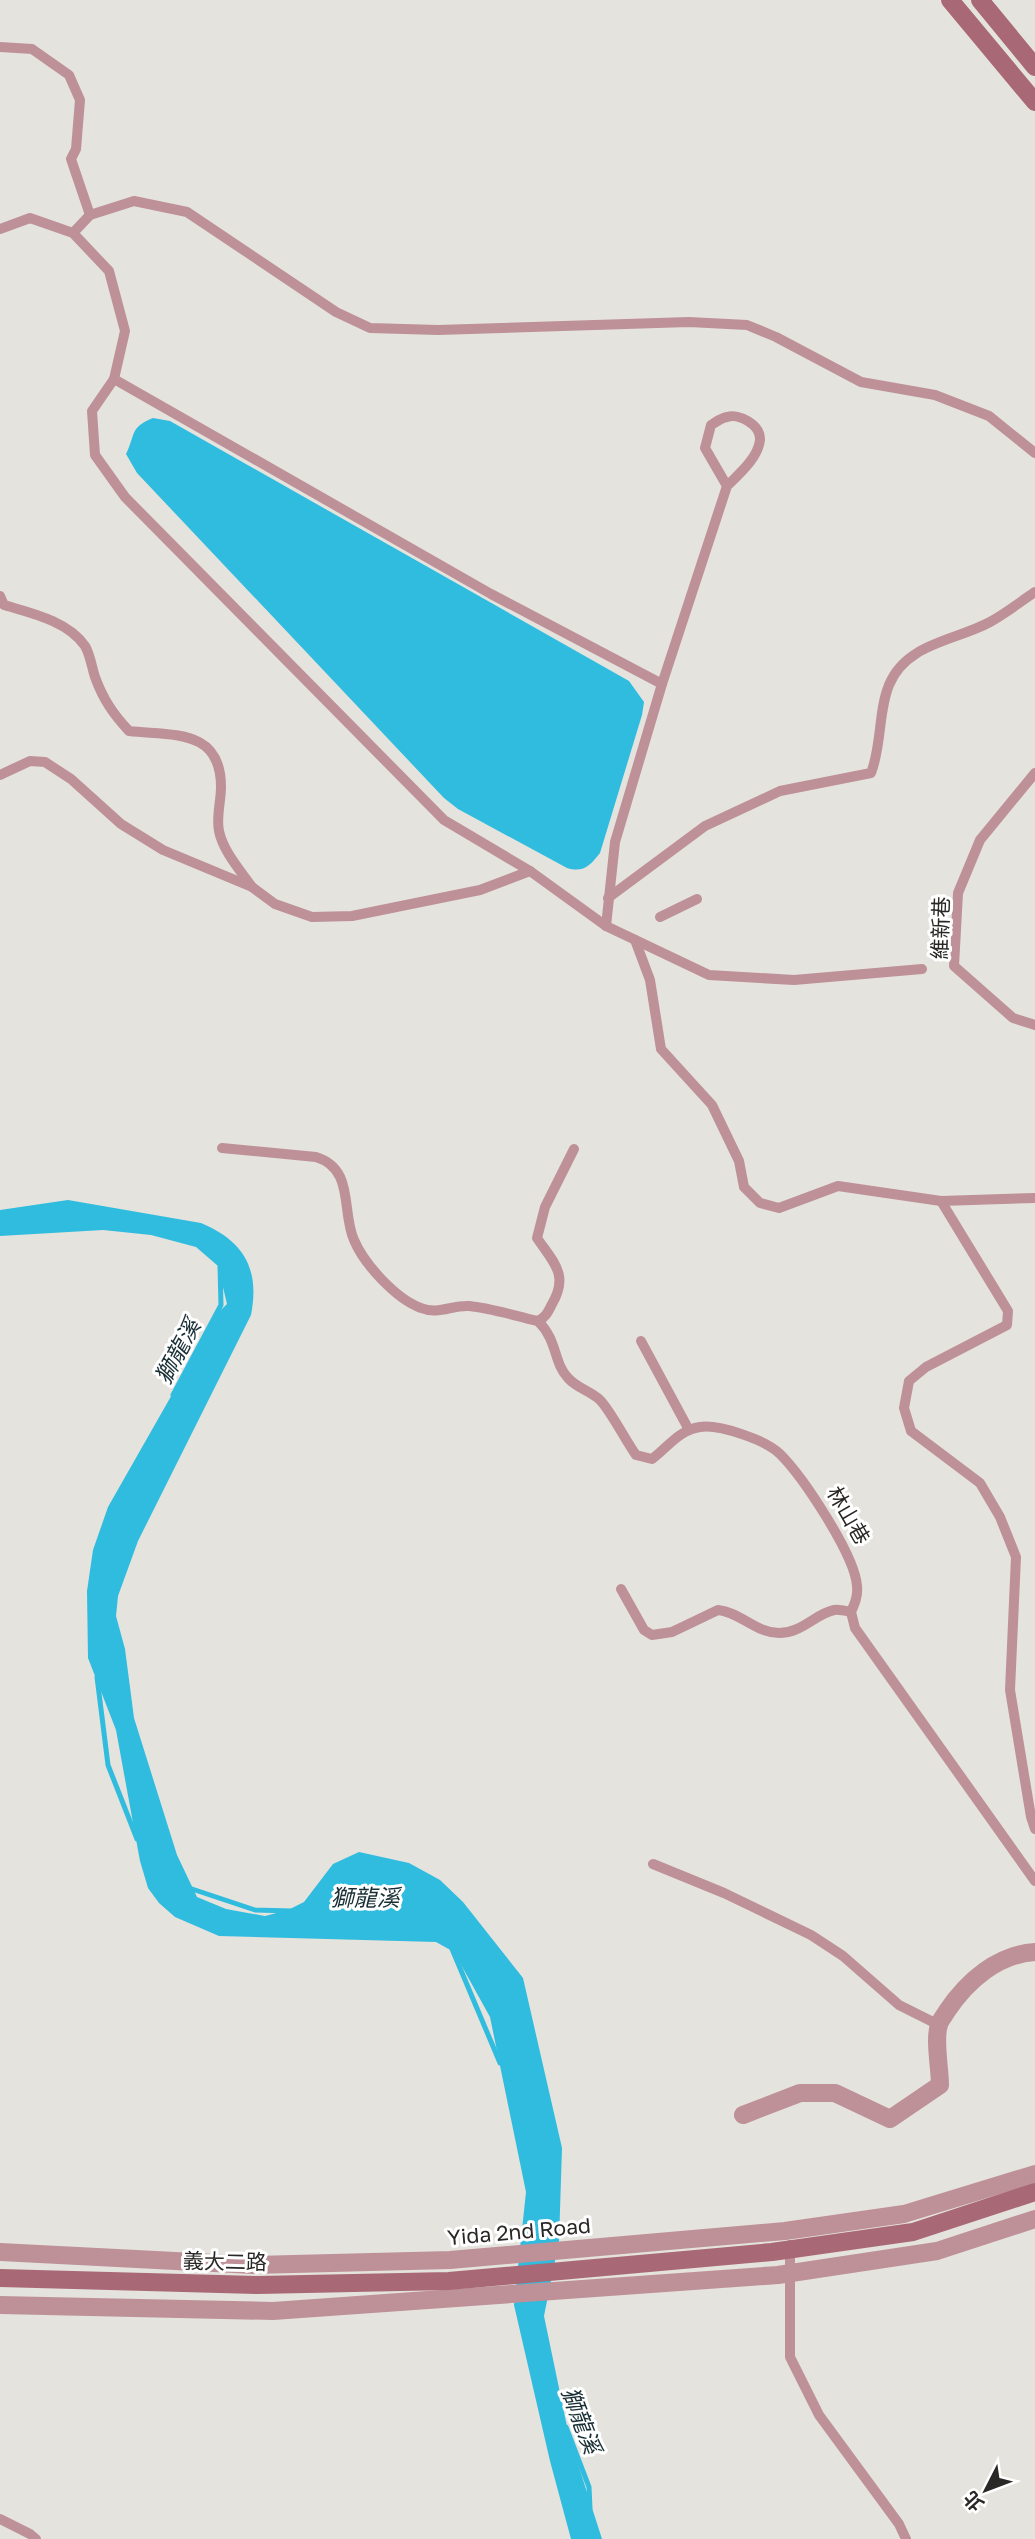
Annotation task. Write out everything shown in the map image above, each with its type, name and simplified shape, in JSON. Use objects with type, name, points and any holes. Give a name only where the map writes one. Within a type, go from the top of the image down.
[{"type":"street","points":[[950,0],[1035,102]]},
{"type":"street","points":[[980,0],[1035,67]]},
{"type":"street","points":[[743,2115],[800,2093],[835,2093],[890,2119],[940,2085],[939,2025],[958,1994],[972,1979],[989,1967],[1022,1953],[1035,1952]]},
{"type":"street","name":"Yida 2nd Road","points":[[0,2252],[253,2265],[450,2260],[785,2231],[904,2214],[1035,2174]]},
{"type":"street","name":"Yida 2nd Road","points":[[0,2305],[273,2311],[772,2252],[913,2232],[1035,2192]]},
{"type":"street","name":"Yida 2nd Road","points":[[450,2290],[784,2274],[937,2251],[1035,2219]]},
{"type":"street","name":"義大二路","points":[[0,2278],[450,2290]]},
{"type":"lane","points":[[0,47],[32,49],[69,75],[80,100],[76,149],[71,159],[90,215]]},
{"type":"lane","points":[[73,233],[90,215],[134,201],[187,212],[337,312],[370,328],[438,330],[689,322],[747,325],[776,337],[861,382],[935,395],[989,416],[1035,453]]},
{"type":"lane","points":[[0,229],[30,218],[73,233],[108,271],[125,331],[114,379],[92,411],[95,455],[125,497],[444,820],[530,871],[606,926],[709,975],[794,980],[922,969]]},
{"type":"lane","points":[[114,379],[491,594],[662,684]]},
{"type":"lane","points":[[606,926],[615,842],[662,684],[727,486],[750,462],[760,440],[757,430],[747,420],[729,416],[711,425],[705,448],[727,486]]},
{"type":"lane","points":[[608,898],[705,826],[780,791],[871,774],[876,761],[888,688],[897,667],[911,655],[990,622],[1035,592]]},
{"type":"lane","points":[[0,596],[4,605],[36,614],[66,629],[85,646],[101,694],[111,713],[129,731],[193,738],[212,750],[220,768],[218,830],[230,856],[252,887]]},
{"type":"lane","points":[[0,775],[30,761],[45,762],[71,779],[121,824],[142,837],[203,868],[252,887],[275,904],[312,917],[352,916],[480,890],[530,871]]},
{"type":"lane","name":"維新巷","points":[[1035,773],[979,840],[958,893],[954,967],[1013,1018],[1035,1025]]},
{"type":"lane","points":[[660,917],[697,900]]},
{"type":"lane","points":[[635,940],[650,981],[661,1049],[712,1105],[740,1161],[744,1187],[760,1203],[779,1208],[838,1186],[941,1201],[1035,1198]]},
{"type":"lane","points":[[222,1148],[325,1160],[342,1177],[347,1217],[353,1238],[377,1275],[419,1308],[434,1311],[467,1306],[538,1321],[548,1332],[568,1379],[601,1401],[636,1455],[652,1458],[689,1430],[641,1341]]},
{"type":"lane","points":[[538,1321],[544,1318],[560,1291],[562,1280],[537,1238],[545,1207],[575,1149]]},
{"type":"lane","points":[[941,1201],[1008,1311],[1007,1325],[926,1367],[909,1381],[904,1408],[911,1431],[980,1483],[1000,1517],[1016,1557],[1010,1690],[1035,1829]]},
{"type":"lane","name":"林山巷","points":[[689,1430],[704,1426],[750,1437],[779,1452],[811,1494],[853,1567],[857,1586],[856,1601],[851,1612]]},
{"type":"lane","points":[[621,1588],[644,1630],[652,1635],[671,1632],[718,1610],[726,1611],[775,1634],[797,1630],[835,1610],[851,1612],[855,1628],[1035,1881]]},
{"type":"lane","points":[[653,1864],[723,1893],[811,1935],[842,1956],[900,2005],[939,2025]]},
{"type":"lane","points":[[785,2231],[791,2249],[784,2274],[790,2357],[819,2415],[899,2524],[906,2539]]},
{"type":"lane","points":[[0,2519],[30,2533],[36,2539]]},
{"type":"water","points":[[153,418],[170,421],[629,681],[644,702],[642,715],[600,853],[593,862],[582,869],[567,868],[458,809],[444,798],[137,473],[126,454],[134,432]]},
{"type":"water","name":"獅龍溪","points":[[68,1200],[201,1223],[228,1238],[246,1259],[253,1284],[251,1315],[138,1541],[118,1596],[116,1616],[125,1649],[134,1718],[177,1855],[197,1897],[226,1909],[265,1916],[288,1910],[304,1902],[333,1864],[359,1852],[409,1863],[440,1880],[463,1902],[523,1978],[562,2148],[559,2241],[544,2316],[569,2436],[602,2539],[571,2539],[550,2461],[514,2305],[526,2192],[490,2017],[454,1952],[436,1942],[219,1936],[175,1917],[159,1903],[148,1888],[140,1861],[116,1730],[88,1658],[87,1591],[93,1550],[108,1507],[219,1312],[227,1304],[218,1266],[196,1247],[151,1235],[103,1230],[0,1236],[0,1210]]},
{"type":"waterway","name":"獅龍溪","points":[[173,1395],[221,1305],[220,1266]]},
{"type":"waterway","name":"獅龍溪","points":[[97,1677],[108,1765],[137,1839]]},
{"type":"waterway","name":"獅龍溪","points":[[189,1888],[255,1910],[291,1911]]},
{"type":"waterway","name":"獅龍溪","points":[[452,1949],[500,2063]]},
{"type":"waterway","name":"獅龍溪","points":[[566,2427],[589,2487],[590,2508]]}]
